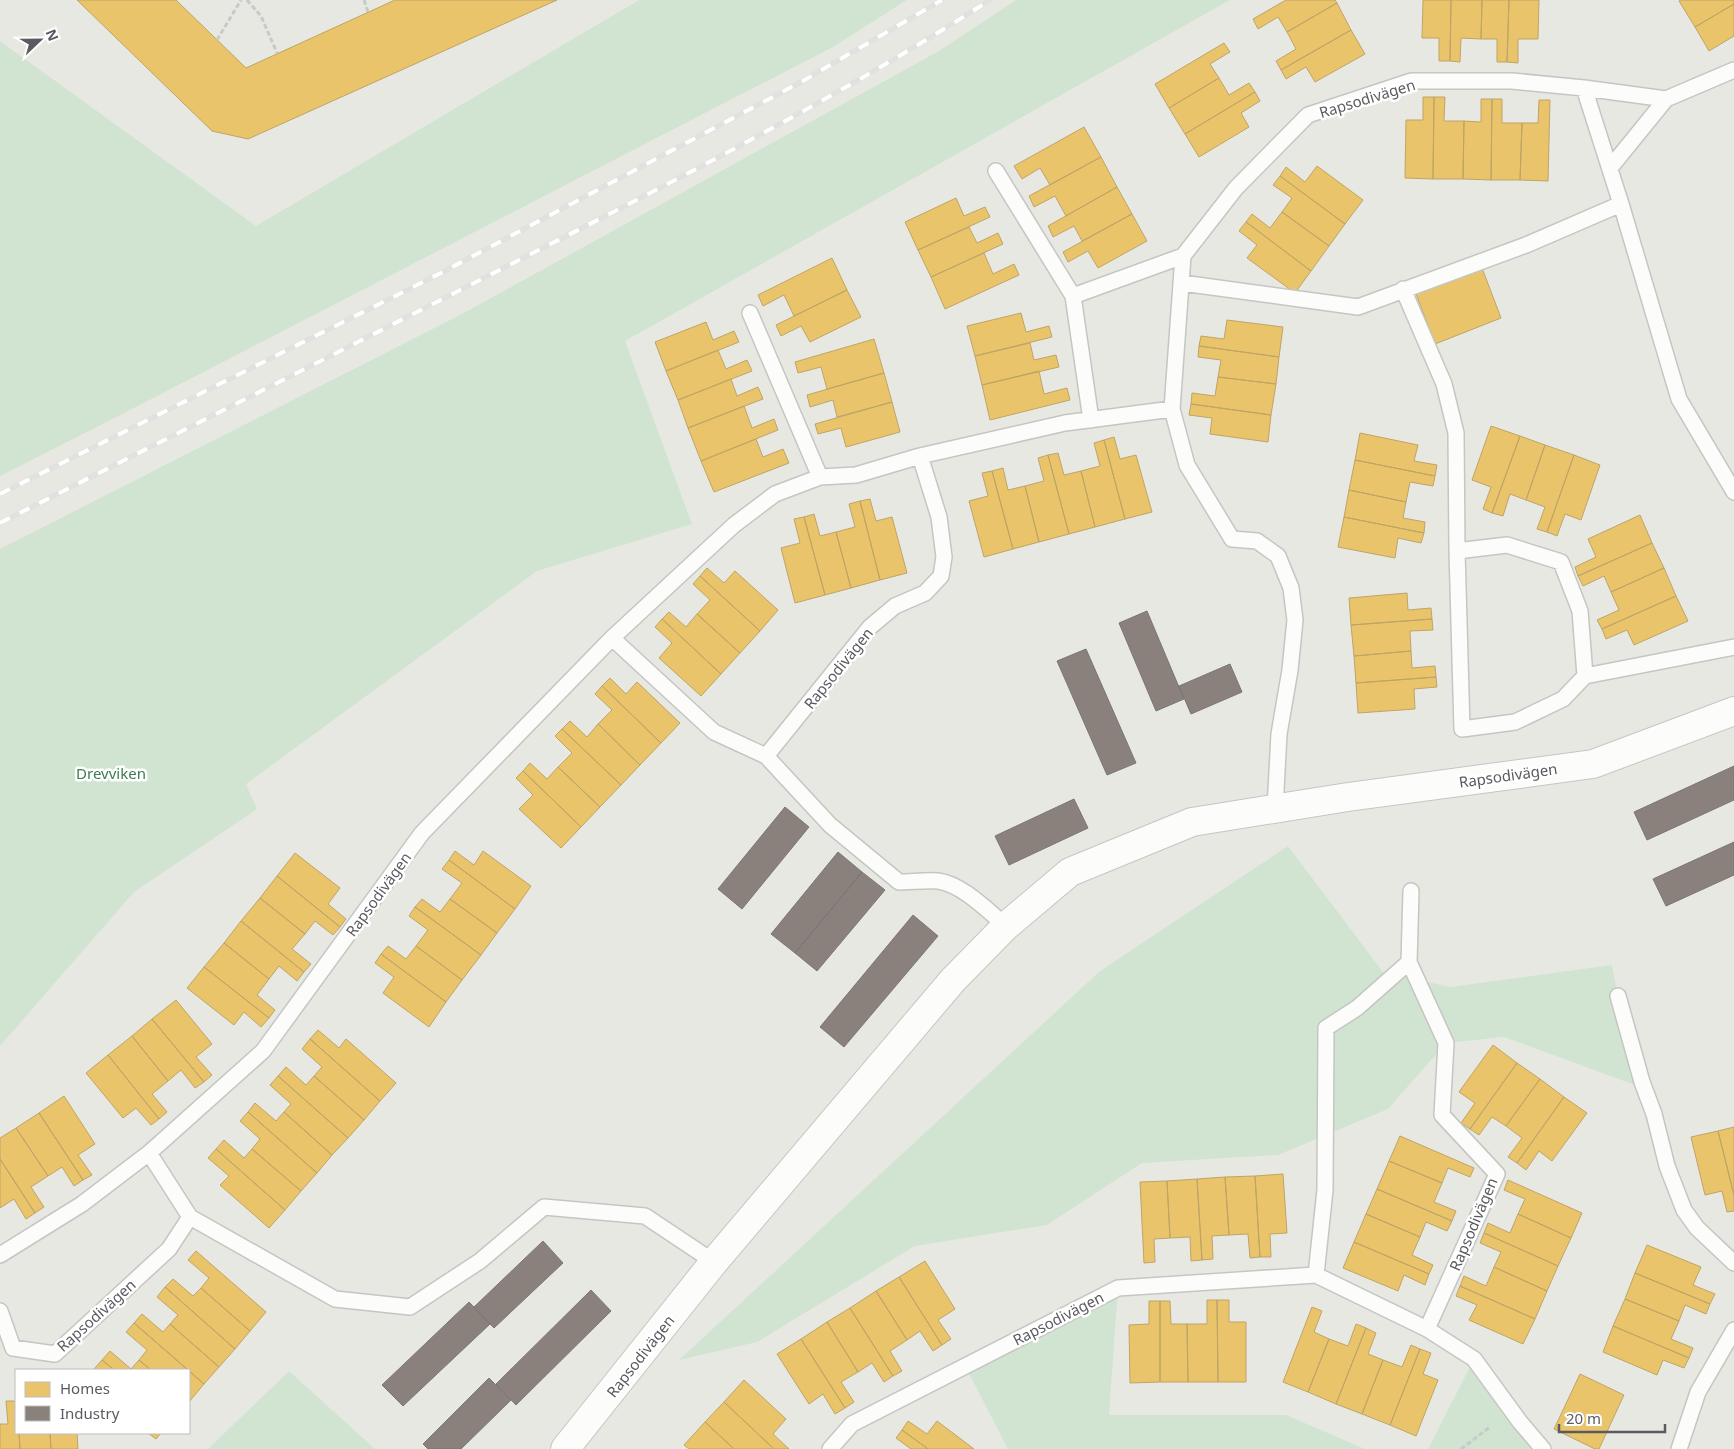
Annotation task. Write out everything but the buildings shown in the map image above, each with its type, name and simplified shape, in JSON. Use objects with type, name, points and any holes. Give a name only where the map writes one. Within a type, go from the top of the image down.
[{"type":"street","name":"Rapsodivägen","points":[[565,1449],[714,1262],[953,980],[1006,926],[1070,872],[1192,822],[1348,797],[1593,764],[1734,711]]},
{"type":"lane","points":[[1610,168],[1666,99],[1734,70]]},
{"type":"lane","name":"Rapsodivägen","points":[[1184,256],[1236,188],[1308,116],[1411,82],[1512,81],[1666,99]]},
{"type":"lane","points":[[1584,88],[1621,204],[1679,400],[1734,492]]},
{"type":"lane","points":[[996,171],[1073,296],[1091,420]]},
{"type":"lane","points":[[1182,283],[1358,307],[1526,246],[1621,204]]},
{"type":"lane","points":[[1073,296],[1184,256],[1172,409],[1187,465],[1232,539],[1257,542],[1278,556],[1291,588],[1295,620],[1290,670],[1279,734],[1275,809]]},
{"type":"lane","points":[[1404,289],[1444,384],[1456,433],[1462,729],[1515,722],[1563,699],[1585,676],[1734,647]]},
{"type":"lane","points":[[750,313],[820,477]]},
{"type":"lane","name":"Rapsodivägen","points":[[0,1255],[82,1204],[149,1153],[263,1051],[422,834],[612,638],[734,525],[775,494],[820,477],[856,475],[920,456],[1065,423],[1172,409]]},
{"type":"lane","name":"Rapsodivägen","points":[[766,756],[870,627],[895,606],[925,593],[941,576],[944,557],[939,517],[920,456]]},
{"type":"lane","points":[[1457,551],[1508,545],[1561,562],[1580,611],[1585,676]]},
{"type":"lane","points":[[612,638],[714,732],[766,756],[830,825],[899,882],[938,881],[952,885],[969,896],[1006,926]]},
{"type":"lane","name":"Rapsodivägen","points":[[1411,891],[1409,962],[1446,1043],[1442,1115],[1497,1174],[1427,1329]]},
{"type":"lane","points":[[1316,1275],[1324,1190],[1326,1028],[1357,1008],[1409,962]]},
{"type":"lane","points":[[1618,996],[1642,1082],[1654,1114],[1667,1166],[1684,1210],[1697,1228],[1734,1263]]},
{"type":"lane","points":[[149,1153],[190,1217],[335,1299],[410,1307],[480,1261],[544,1207],[645,1216],[714,1262]]},
{"type":"lane","name":"Rapsodivägen","points":[[0,1311],[13,1348],[55,1354],[168,1249],[190,1217]]},
{"type":"lane","name":"Rapsodivägen","points":[[830,1449],[852,1424],[1118,1288],[1316,1275],[1427,1329],[1474,1359],[1543,1449]]},
{"type":"lane","points":[[1679,1449],[1698,1392],[1734,1330]]},
{"type":"path","points":[[217,40],[241,0]]},
{"type":"path","points":[[247,0],[261,16],[276,53]]},
{"type":"path","points":[[364,0],[368,12]]},
{"type":"path","points":[[1461,1449],[1512,1411]]},
{"type":"green space","points":[[639,0],[907,0],[833,47],[0,476],[0,41],[256,226]]},
{"type":"green space","name":"Drevviken","points":[[1016,0],[1230,0],[625,341],[692,524],[537,571],[246,784],[257,809],[134,892],[0,1046],[0,549],[462,314],[939,51]]},
{"type":"green space","points":[[1288,846],[1383,972],[1450,987],[1612,965],[1635,1085],[1504,1037],[1446,1043],[1388,1109],[1278,1155],[1142,1163],[1047,1225],[915,1246],[757,1342],[679,1360],[1100,971]]},
{"type":"green space","points":[[1118,1288],[1109,1415],[1286,1415],[1365,1449],[1008,1449],[965,1366]]},
{"type":"green space","points":[[1474,1359],[1543,1449],[1428,1449]]},
{"type":"green space","points":[[289,1371],[375,1449],[208,1449]]},
{"type":"railway","points":[[0,494],[441,273],[801,82],[942,0]]},
{"type":"railway","points":[[0,523],[577,231],[697,168],[816,104],[933,36],[990,0]]}]
